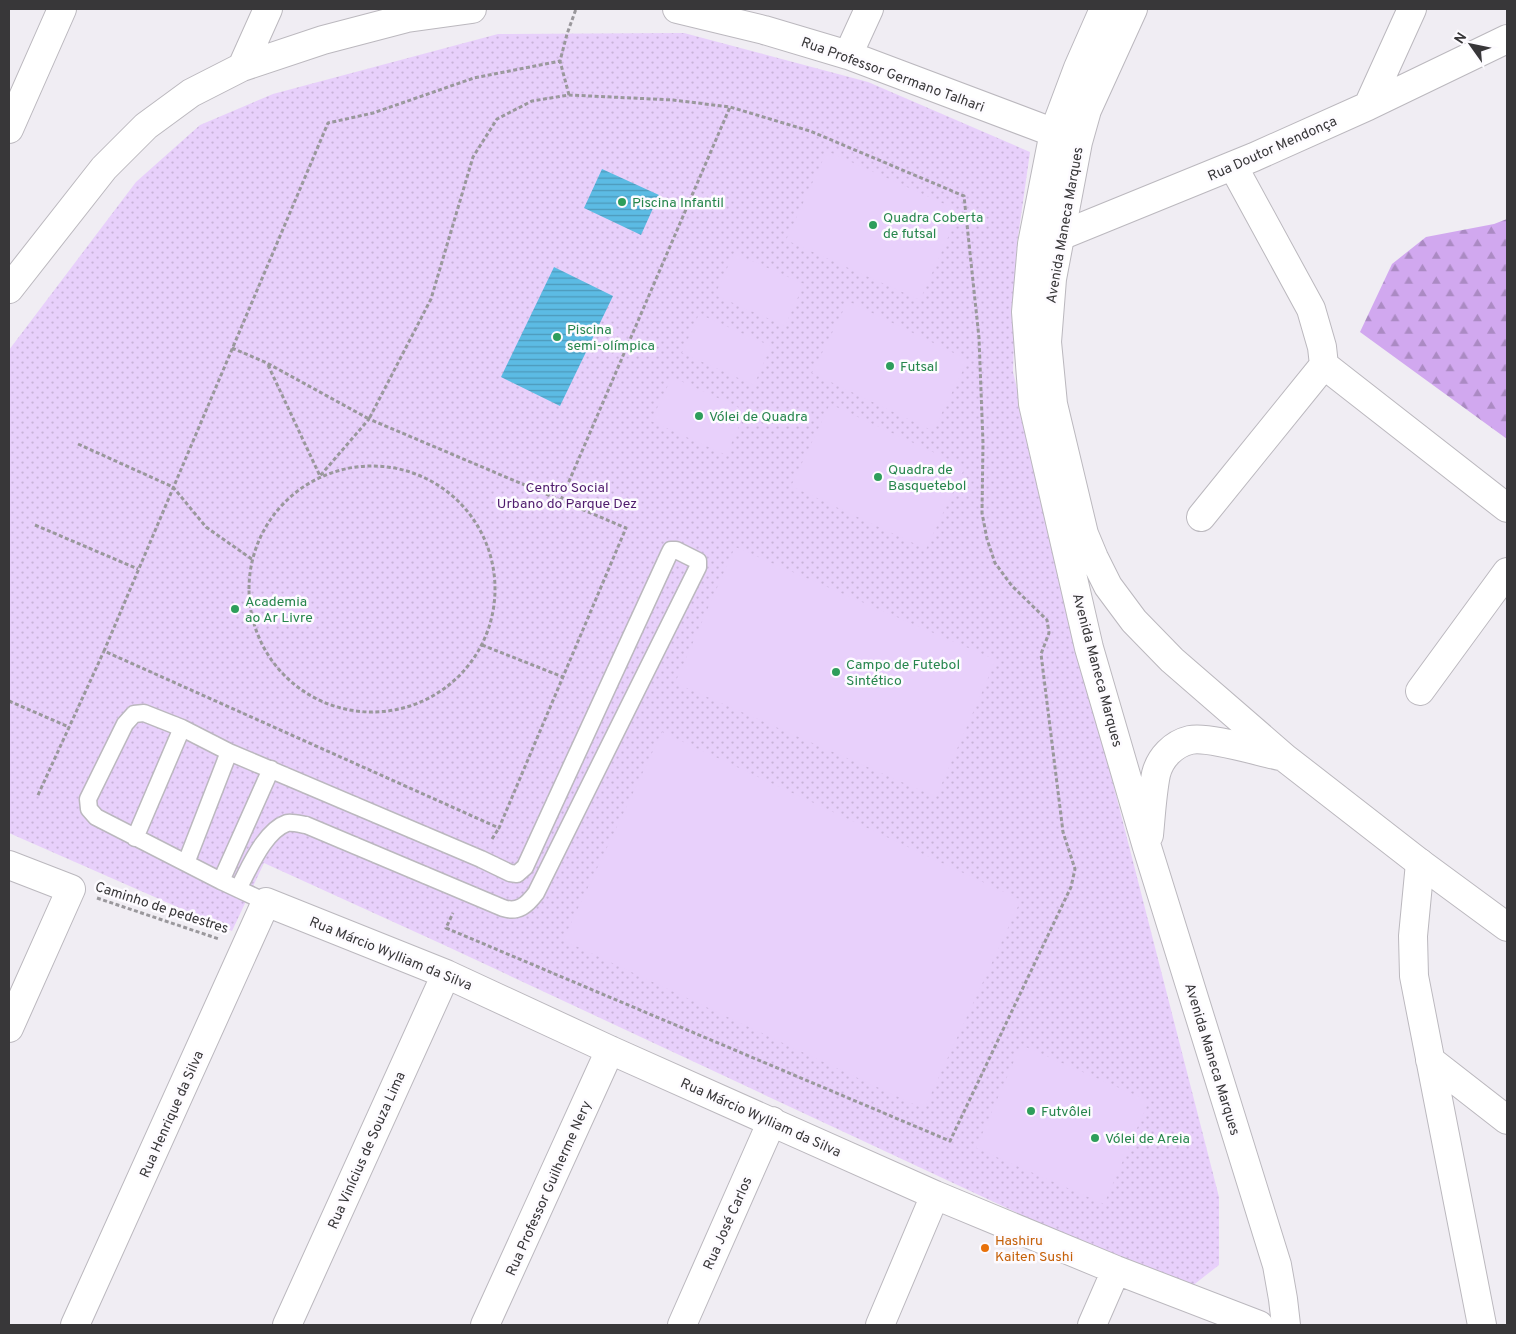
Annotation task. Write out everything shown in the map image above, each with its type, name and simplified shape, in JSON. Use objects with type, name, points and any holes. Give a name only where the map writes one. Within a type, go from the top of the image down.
[{"type":"street","points":[[9,129],[62,9]]},
{"type":"street","points":[[242,67],[268,9]]},
{"type":"street","points":[[9,289],[104,168],[146,126],[190,93],[242,67],[323,40],[398,20],[472,9]]},
{"type":"street","name":"Rua Professor Germano Talhari","points":[[676,9],[764,30],[848,55],[1066,137]]},
{"type":"street","points":[[848,55],[869,9]]},
{"type":"street","name":"Avenida Maneca Marques","points":[[1104,9],[1065,99],[1066,137],[1060,236],[1052,278],[1047,342],[1053,404],[1084,534],[1094,558],[1108,586],[1129,614],[1165,654],[1285,758],[1420,863],[1507,927]]},
{"type":"street","name":"Avenida Maneca Marques","points":[[1133,9],[1088,110],[1066,137],[1032,244],[1026,312],[1033,404],[1089,648],[1147,847],[1277,1265],[1284,1299],[1286,1325]]},
{"type":"street","points":[[1368,106],[1412,9]]},
{"type":"street","name":"Rua Doutor Mendonça","points":[[1032,244],[1060,236],[1233,166],[1368,106],[1507,39]]},
{"type":"street","points":[[1201,517],[1324,365],[1322,347],[1311,309],[1233,166]]},
{"type":"street","points":[[1324,365],[1507,508]]},
{"type":"street","points":[[1420,691],[1507,572]]},
{"type":"street","points":[[1147,847],[1156,774],[1161,762],[1169,751],[1179,744],[1190,740],[1208,740],[1285,758]]},
{"type":"street","points":[[1420,863],[1414,928],[1414,976],[1482,1325]]},
{"type":"street","points":[[9,865],[71,889],[9,1028]]},
{"type":"street","name":"Rua Henrique da Silva","points":[[75,1325],[266,902]]},
{"type":"street","name":"Rua Márcio Wylliam da Silva","points":[[266,902],[446,974],[610,1050],[935,1195],[1116,1270],[1259,1325]]},
{"type":"street","name":"Rua Vinícius de Souza Lima","points":[[287,1325],[446,974]]},
{"type":"street","name":"Rua Professor Guilherme Nery","points":[[485,1325],[610,1050]]},
{"type":"street","points":[[1430,1060],[1507,1120]]},
{"type":"street","name":"Rua José Carlos","points":[[682,1325],[772,1122]]},
{"type":"street","points":[[880,1325],[935,1195]]},
{"type":"street","points":[[1092,1325],[1116,1270]]},
{"type":"lane","points":[[238,889],[266,840],[276,828],[288,822],[306,825],[510,910],[519,909],[529,903],[536,893],[699,563],[676,550],[671,550],[525,867],[517,874],[510,873],[229,752],[182,728],[144,713],[134,714],[125,724],[88,799],[89,809],[96,817],[135,838],[221,882],[266,902]]},
{"type":"lane","points":[[135,838],[182,728]]},
{"type":"lane","points":[[186,863],[229,752]]},
{"type":"lane","points":[[221,882],[271,769]]},
{"type":"path","points":[[569,94],[560,61],[576,9]]},
{"type":"path","points":[[38,795],[104,651],[328,123],[373,113],[474,78],[560,61]]},
{"type":"path","points":[[320,476],[357,466],[395,466],[431,480],[462,502],[483,534],[494,570],[494,608],[482,645],[460,676],[429,698],[392,711],[352,711],[315,699],[283,676],[261,644],[250,606],[250,566],[264,529],[288,498],[320,476],[370,419],[431,299],[473,156],[497,119],[532,101],[569,94],[673,100],[730,107],[810,131],[964,196],[979,338],[983,442],[982,513],[987,539],[995,563],[1012,586],[1046,620],[1049,633],[1042,654],[1063,832],[1075,869],[1071,887],[950,1141],[446,928],[465,891]]},
{"type":"path","points":[[561,500],[730,107]]},
{"type":"path","points":[[232,348],[267,364],[370,419],[626,528],[498,828],[481,859]]},
{"type":"path","points":[[267,364],[320,476]]},
{"type":"path","points":[[78,444],[174,487],[206,527],[253,560]]},
{"type":"path","points":[[35,525],[138,569]]},
{"type":"path","points":[[482,645],[563,677]]},
{"type":"path","points":[[104,651],[498,828]]},
{"type":"path","points":[[9,701],[69,727]]},
{"type":"path","name":"Caminho de pedestres","points":[[71,889],[246,947]]},
{"type":"green space","name":"Centro Social Urbano do Parque Dez","points":[[684,33],[868,82],[1030,152],[1017,244],[1013,372],[1098,725],[1219,1197],[1219,1265],[1187,1290],[1105,1254],[444,945],[264,863],[232,931],[9,833],[9,350],[136,182],[200,125],[273,94],[498,34]]},
{"type":"green space","name":"Quadra Coberta de futsal","points":[[827,151],[960,211],[920,300],[786,240]]},
{"type":"green space","points":[[1507,219],[1507,439],[1360,332],[1392,264],[1426,237],[1494,224]]},
{"type":"green space","points":[[734,253],[804,284],[785,326],[715,295]]},
{"type":"green space","name":"Futsal","points":[[848,301],[968,360],[933,431],[812,373]]},
{"type":"green space","name":"Vólei de Quadra","points":[[699,314],[771,346],[754,385],[682,353]]},
{"type":"green space","name":"Vólei de Quadra","points":[[672,377],[746,411],[726,455],[651,421]]},
{"type":"green space","name":"Quadra de Basquetebol","points":[[830,404],[965,467],[926,549],[791,486]]},
{"type":"green space","name":"Campo de Futebol Sintético","points":[[735,547],[996,660],[936,797],[675,683]]},
{"type":"green space","points":[[662,732],[1021,900],[924,1109],[563,940]]},
{"type":"green space","points":[[1021,1045],[1149,1101],[1104,1204],[976,1148]]},
{"type":"water","name":"Piscina Infantil","points":[[602,169],[659,195],[641,235],[584,208]]},
{"type":"water","name":"Piscina semi-olímpica","points":[[554,267],[613,296],[560,406],[501,377]]},
{"type":"place","name":"Piscina Infantil","points":[[622,202]]},
{"type":"place","name":"Quadra Coberta de futsal","points":[[873,225]]},
{"type":"place","name":"Piscina semi-olímpica","points":[[557,337]]},
{"type":"place","name":"Futsal","points":[[890,366]]},
{"type":"place","name":"Vólei de Quadra","points":[[699,416]]},
{"type":"place","name":"Quadra de Basquetebol","points":[[878,477]]},
{"type":"place","name":"Academia ao Ar Livre","points":[[235,609]]},
{"type":"place","name":"Campo de Futebol Sintético","points":[[836,672]]},
{"type":"place","name":"Futvôlei","points":[[1031,1111]]},
{"type":"place","name":"Vólei de Areia","points":[[1095,1138]]},
{"type":"place","name":"Hashiru Kaiten Sushi","points":[[985,1248]]}]
